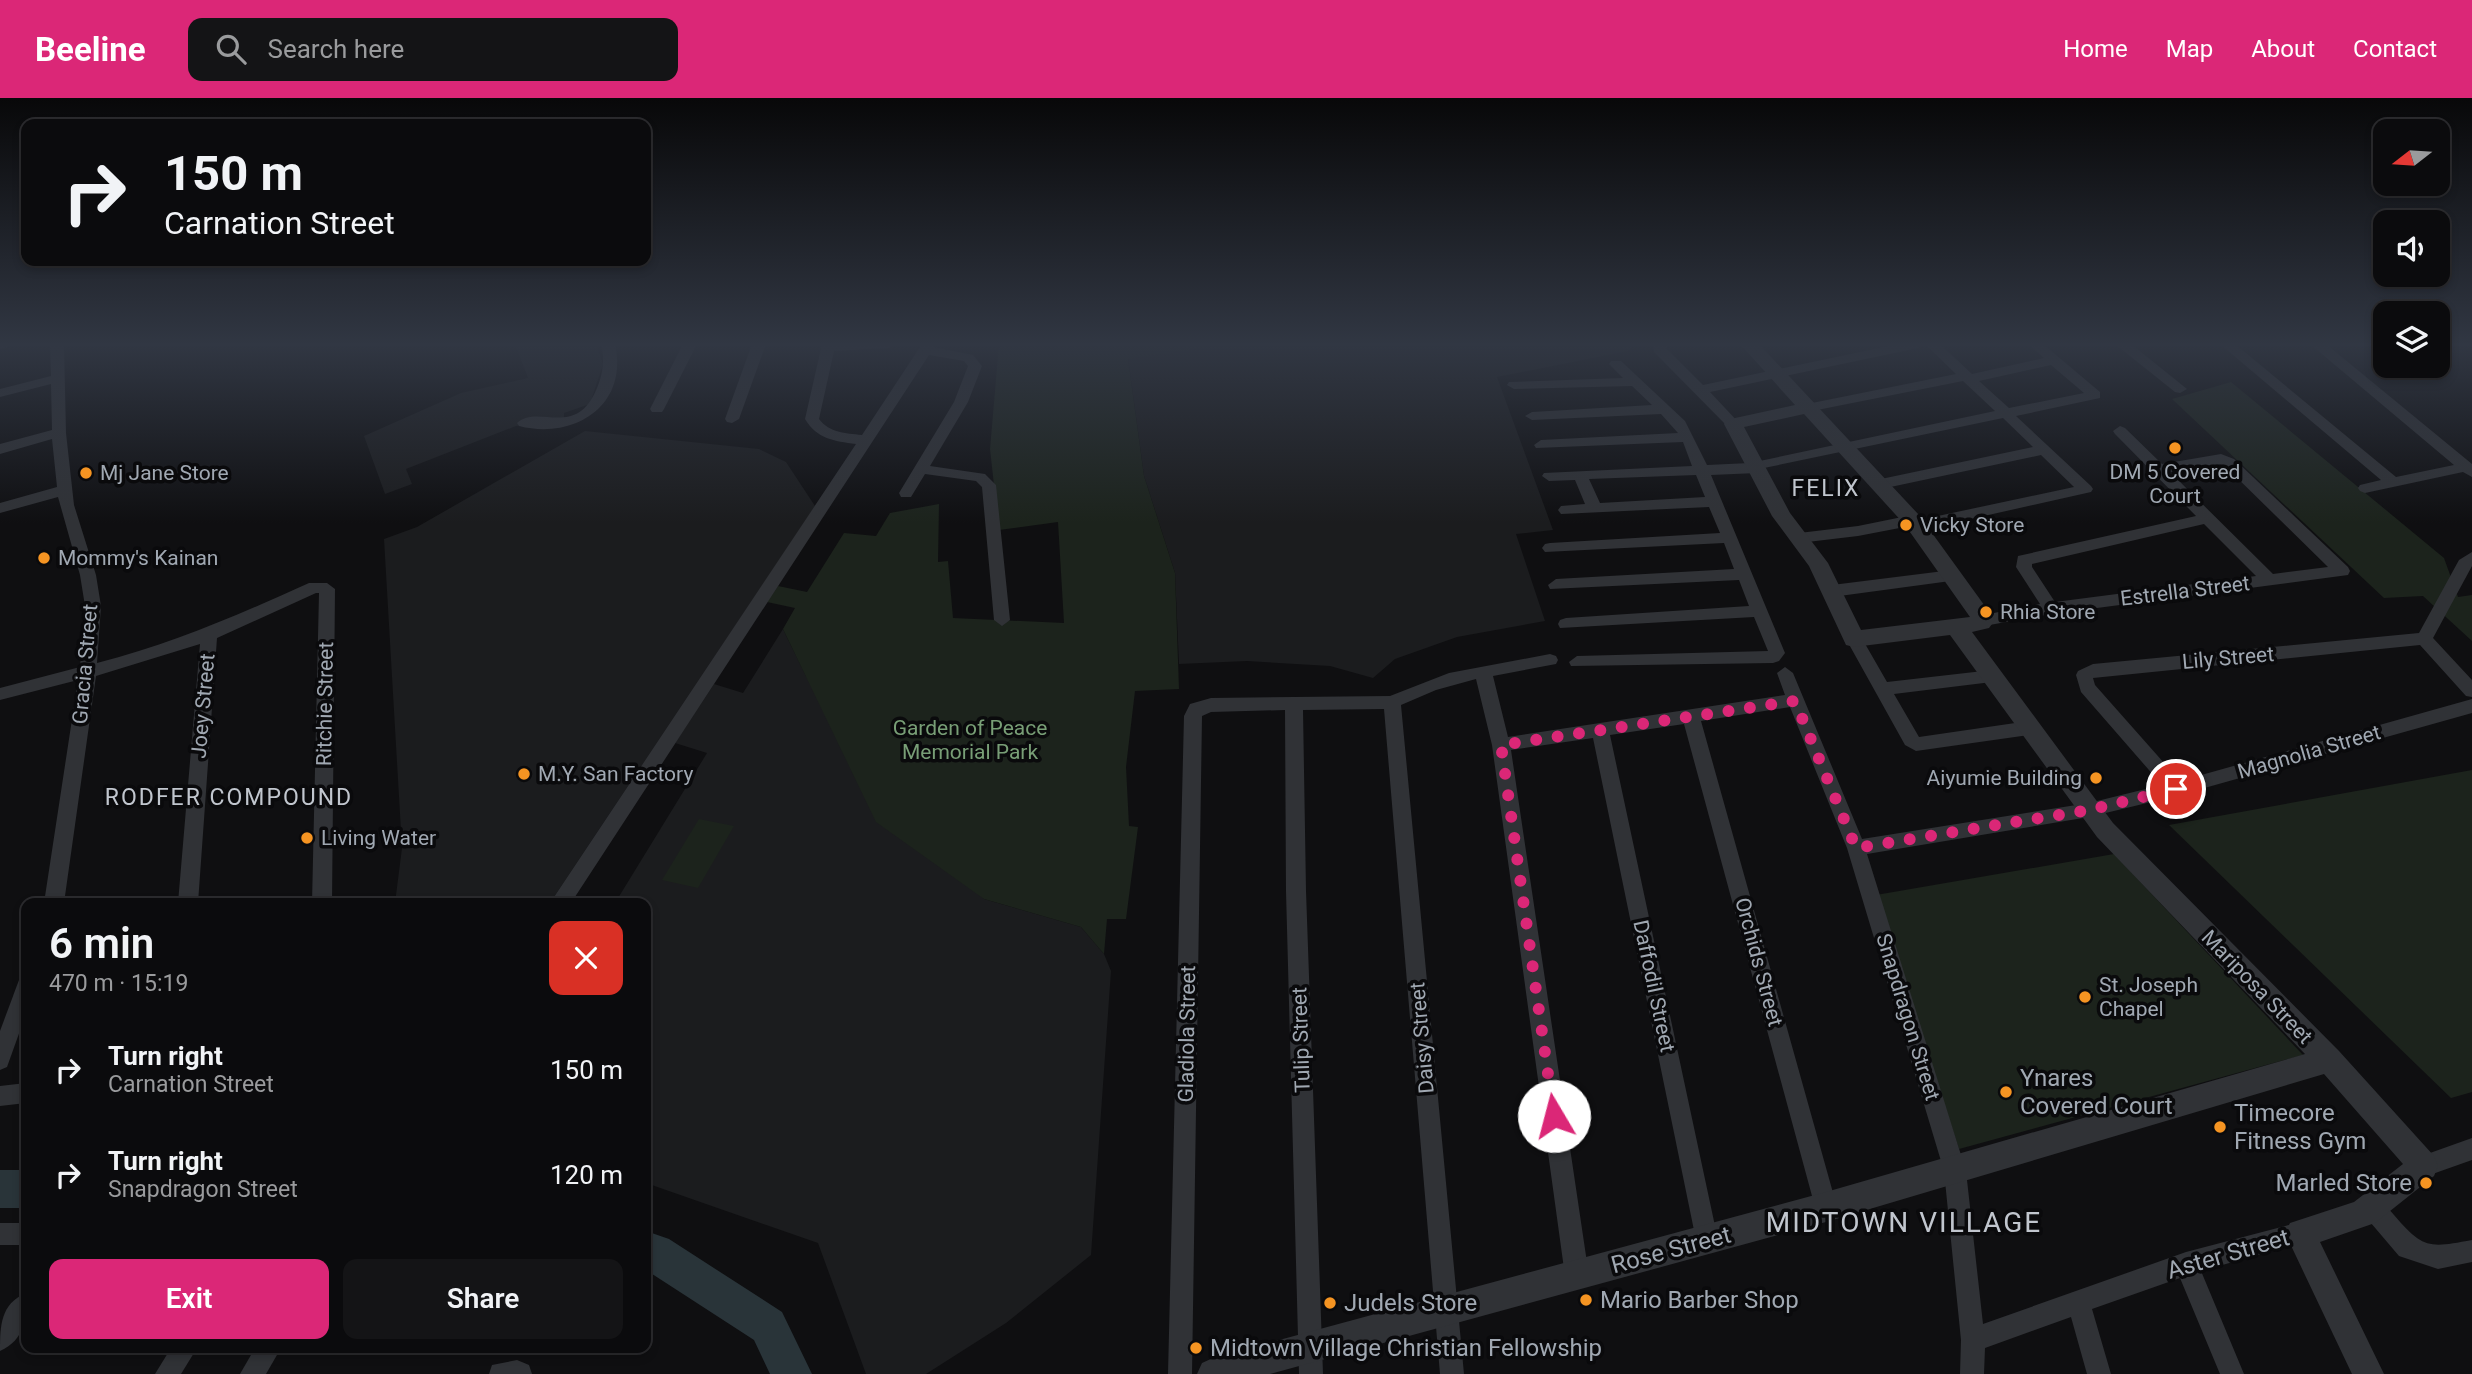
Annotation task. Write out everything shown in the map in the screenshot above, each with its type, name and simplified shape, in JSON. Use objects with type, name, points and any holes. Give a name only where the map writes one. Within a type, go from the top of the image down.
[{"type":"street","name":"Gracia Street","points":[[55,898],[88,670],[93,606],[88,575],[68,512],[64,490],[58,404]]},
{"type":"street","points":[[524,423],[567,422],[584,417],[594,404]]},
{"type":"street","points":[[657,410],[660,404]]},
{"type":"street","points":[[732,419],[738,404]]},
{"type":"street","points":[[816,404],[812,419],[816,428],[826,434],[864,440]]},
{"type":"street","points":[[563,898],[889,404]]},
{"type":"street","points":[[906,493],[960,404]]},
{"type":"street","points":[[1577,662],[1773,657],[1777,653],[1727,538],[1688,437],[1659,404]]},
{"type":"street","points":[[1713,404],[1733,424],[1782,516],[1818,563],[1854,639],[1911,740],[1916,744],[2029,728]]},
{"type":"street","points":[[1803,404],[1881,484],[1914,523],[1984,620],[1977,625],[1957,628],[1854,639]]},
{"type":"street","points":[[1733,424],[1831,404]]},
{"type":"street","points":[[1800,538],[1914,523],[2084,490],[2085,486],[1996,404]]},
{"type":"street","points":[[1549,477],[1757,466],[2057,404]]},
{"type":"street","points":[[2299,404],[2393,482]]},
{"type":"street","points":[[2389,404],[2469,469]]},
{"type":"street","points":[[1532,416],[1665,409]]},
{"type":"street","points":[[2120,431],[2270,581]]},
{"type":"street","points":[[0,449],[59,433]]},
{"type":"street","points":[[1541,445],[1688,437]]},
{"type":"street","points":[[1881,484],[2045,449]]},
{"type":"street","name":"Estrella Street","points":[[1984,620],[2051,608],[2340,573],[2342,569],[2229,462],[2221,459],[2160,469]]},
{"type":"street","points":[[920,469],[980,477],[989,485],[1002,620]]},
{"type":"street","points":[[2365,488],[2469,469]]},
{"type":"street","points":[[1580,475],[1595,509]]},
{"type":"street","points":[[0,508],[64,490]]},
{"type":"street","points":[[1566,510],[1713,502]]},
{"type":"street","points":[[2051,608],[2024,567],[2024,560],[2208,518]]},
{"type":"street","points":[[1550,548],[1727,538]]},
{"type":"street","points":[[2472,557],[2465,564],[2424,639],[2472,691]]},
{"type":"street","points":[[1556,585],[1742,574]]},
{"type":"street","points":[[1832,591],[1952,576]]},
{"type":"street","name":"Ritchie Street","points":[[209,635],[315,587],[327,589],[322,898]]},
{"type":"street","points":[[1566,624],[1758,611]]},
{"type":"street","name":"Mariposa Street","points":[[1957,628],[2089,810],[2132,860],[2329,1060],[2424,1166]]},
{"type":"street","points":[[0,694],[148,656],[209,635]]},
{"type":"street","name":"Joey Street","points":[[188,898],[209,635]]},
{"type":"street","name":"Lily Street","points":[[2176,789],[2087,687],[2084,675],[2093,670],[2424,639]]},
{"type":"street","points":[[1294,706],[1392,702],[1410,692],[1461,674],[1550,660]]},
{"type":"street","points":[[1483,671],[1501,745],[1577,1276]]},
{"type":"street","name":"Snapdragon Street","points":[[1785,673],[1856,848],[1955,1171],[1973,1340],[1972,1374]]},
{"type":"street","points":[[1883,689],[1992,676]]},
{"type":"street","points":[[1501,745],[1795,701]]},
{"type":"street","name":"Daisy Street","points":[[1392,702],[1452,1374]]},
{"type":"street","name":"Gladiola Street","points":[[1180,1374],[1193,716],[1196,709],[1211,705],[1294,706]]},
{"type":"street","name":"Tulip Street","points":[[1294,706],[1296,891],[1310,1361]]},
{"type":"street","name":"Magnolia Street","points":[[1856,848],[2089,810],[2176,789],[2472,706]]},
{"type":"street","name":"Orchids Street","points":[[1691,718],[1826,1207]]},
{"type":"street","name":"Daffodil Street","points":[[1601,732],[1707,1240]]},
{"type":"street","points":[[0,1060],[21,999]]},
{"type":"street","name":"Rose Street","points":[[1213,1374],[1310,1361],[1446,1312],[1955,1171],[2329,1060]]},
{"type":"street","points":[[0,1096],[21,1094]]},
{"type":"street","name":"Aster Street","points":[[1973,1340],[2186,1264],[2356,1217],[2373,1208],[2404,1178],[2424,1166],[2472,1149]]},
{"type":"street","points":[[2373,1208],[2407,1248],[2438,1258],[2472,1251]]},
{"type":"street","points":[[2300,1233],[2368,1374]]},
{"type":"street","points":[[0,1234],[21,1234]]},
{"type":"street","points":[[2186,1264],[2232,1374]]},
{"type":"street","points":[[2079,1303],[2099,1374]]},
{"type":"street","points":[[0,1339],[21,1312]]},
{"type":"street","points":[[167,1374],[182,1353]]},
{"type":"street","points":[[252,1374],[267,1353]]},
{"type":"street","points":[[502,1374],[520,1374]]},
{"type":"shaded area","points":[[437,404],[590,404],[564,413],[564,420],[516,426],[406,469],[412,484],[385,494],[364,436]]},
{"type":"shaded area","points":[[1134,404],[1507,404],[1553,530],[1516,534],[1545,621],[1457,637],[1395,659],[1373,678],[1330,666],[1247,661],[1179,664],[1175,573],[1144,476]]},
{"type":"shaded area","name":"M.Y. San Factory","points":[[585,431],[759,449],[786,462],[815,506],[553,898],[396,898],[402,848],[384,539],[417,527]]},
{"type":"shaded area","name":"M.Y. San Factory","points":[[783,629],[806,676],[984,899],[1081,927],[1104,954],[1111,971],[1091,1255],[1006,1323],[926,1374],[866,1374],[818,1243],[651,1185],[651,898],[618,898],[707,753],[675,743],[714,684],[743,693]]},
{"type":"green space","name":"Garden of Peace Memorial Park","points":[[994,404],[1134,404],[1144,476],[1175,573],[1179,689],[1135,691],[1126,767],[1129,826],[1138,827],[1126,919],[1107,919],[1104,954],[1081,927],[984,899],[876,822],[783,629],[795,608],[767,602],[778,586],[807,592],[844,533],[876,536],[890,513],[939,504],[938,562],[948,561],[953,618],[1064,623],[1058,522],[999,530],[990,449]]},
{"type":"green space","points":[[2177,404],[2257,404],[2444,558],[2458,597],[2472,595],[2472,641],[2423,596],[2384,598]]},
{"type":"green space","points":[[2472,770],[2472,1092],[2451,1098],[2169,825]]},
{"type":"green space","points":[[699,819],[734,826],[698,888],[662,880]]},
{"type":"green space","points":[[2114,854],[2303,1055],[1959,1149],[1876,895]]},
{"type":"waterway","points":[[0,1189],[21,1189]]},
{"type":"waterway","points":[[651,1252],[768,1326],[791,1374]]},
{"type":"place","name":"DM 5 Covered Court","points":[[2175,448]]},
{"type":"place","name":"Mj Jane Store","points":[[86,473]]},
{"type":"place","name":"Vicky Store","points":[[1906,525]]},
{"type":"place","name":"Mommy's Kainan","points":[[44,558]]},
{"type":"place","name":"Rhia Store","points":[[1986,612]]},
{"type":"place","name":"M.Y. San Factory","points":[[524,774]]},
{"type":"place","name":"Aiyumie Building","points":[[2096,778]]},
{"type":"place","name":"Living Water","points":[[307,838]]},
{"type":"place","name":"St. Joseph Chapel","points":[[2085,997]]},
{"type":"place","name":"Ynares Covered Court","points":[[2006,1092]]},
{"type":"place","name":"Timecore Fitness Gym","points":[[2220,1127]]},
{"type":"place","name":"Marled Store","points":[[2426,1183]]},
{"type":"place","name":"Mario Barber Shop","points":[[1586,1300]]},
{"type":"place","name":"Judels Store","points":[[1330,1303]]},
{"type":"place","name":"Midtown Village Christian Fellowship","points":[[1196,1348]]},
{"type":"district","name":"FELIX","points":[[1826,488]]},
{"type":"district","name":"RODFER COMPOUND","points":[[229,797]]},
{"type":"district","name":"MIDTOWN VILLAGE","points":[[1904,1222]]},
{"type":"route","points":[[1554,1116],[1501,745],[1795,701],[1856,848],[2089,810],[2176,789]]}]
